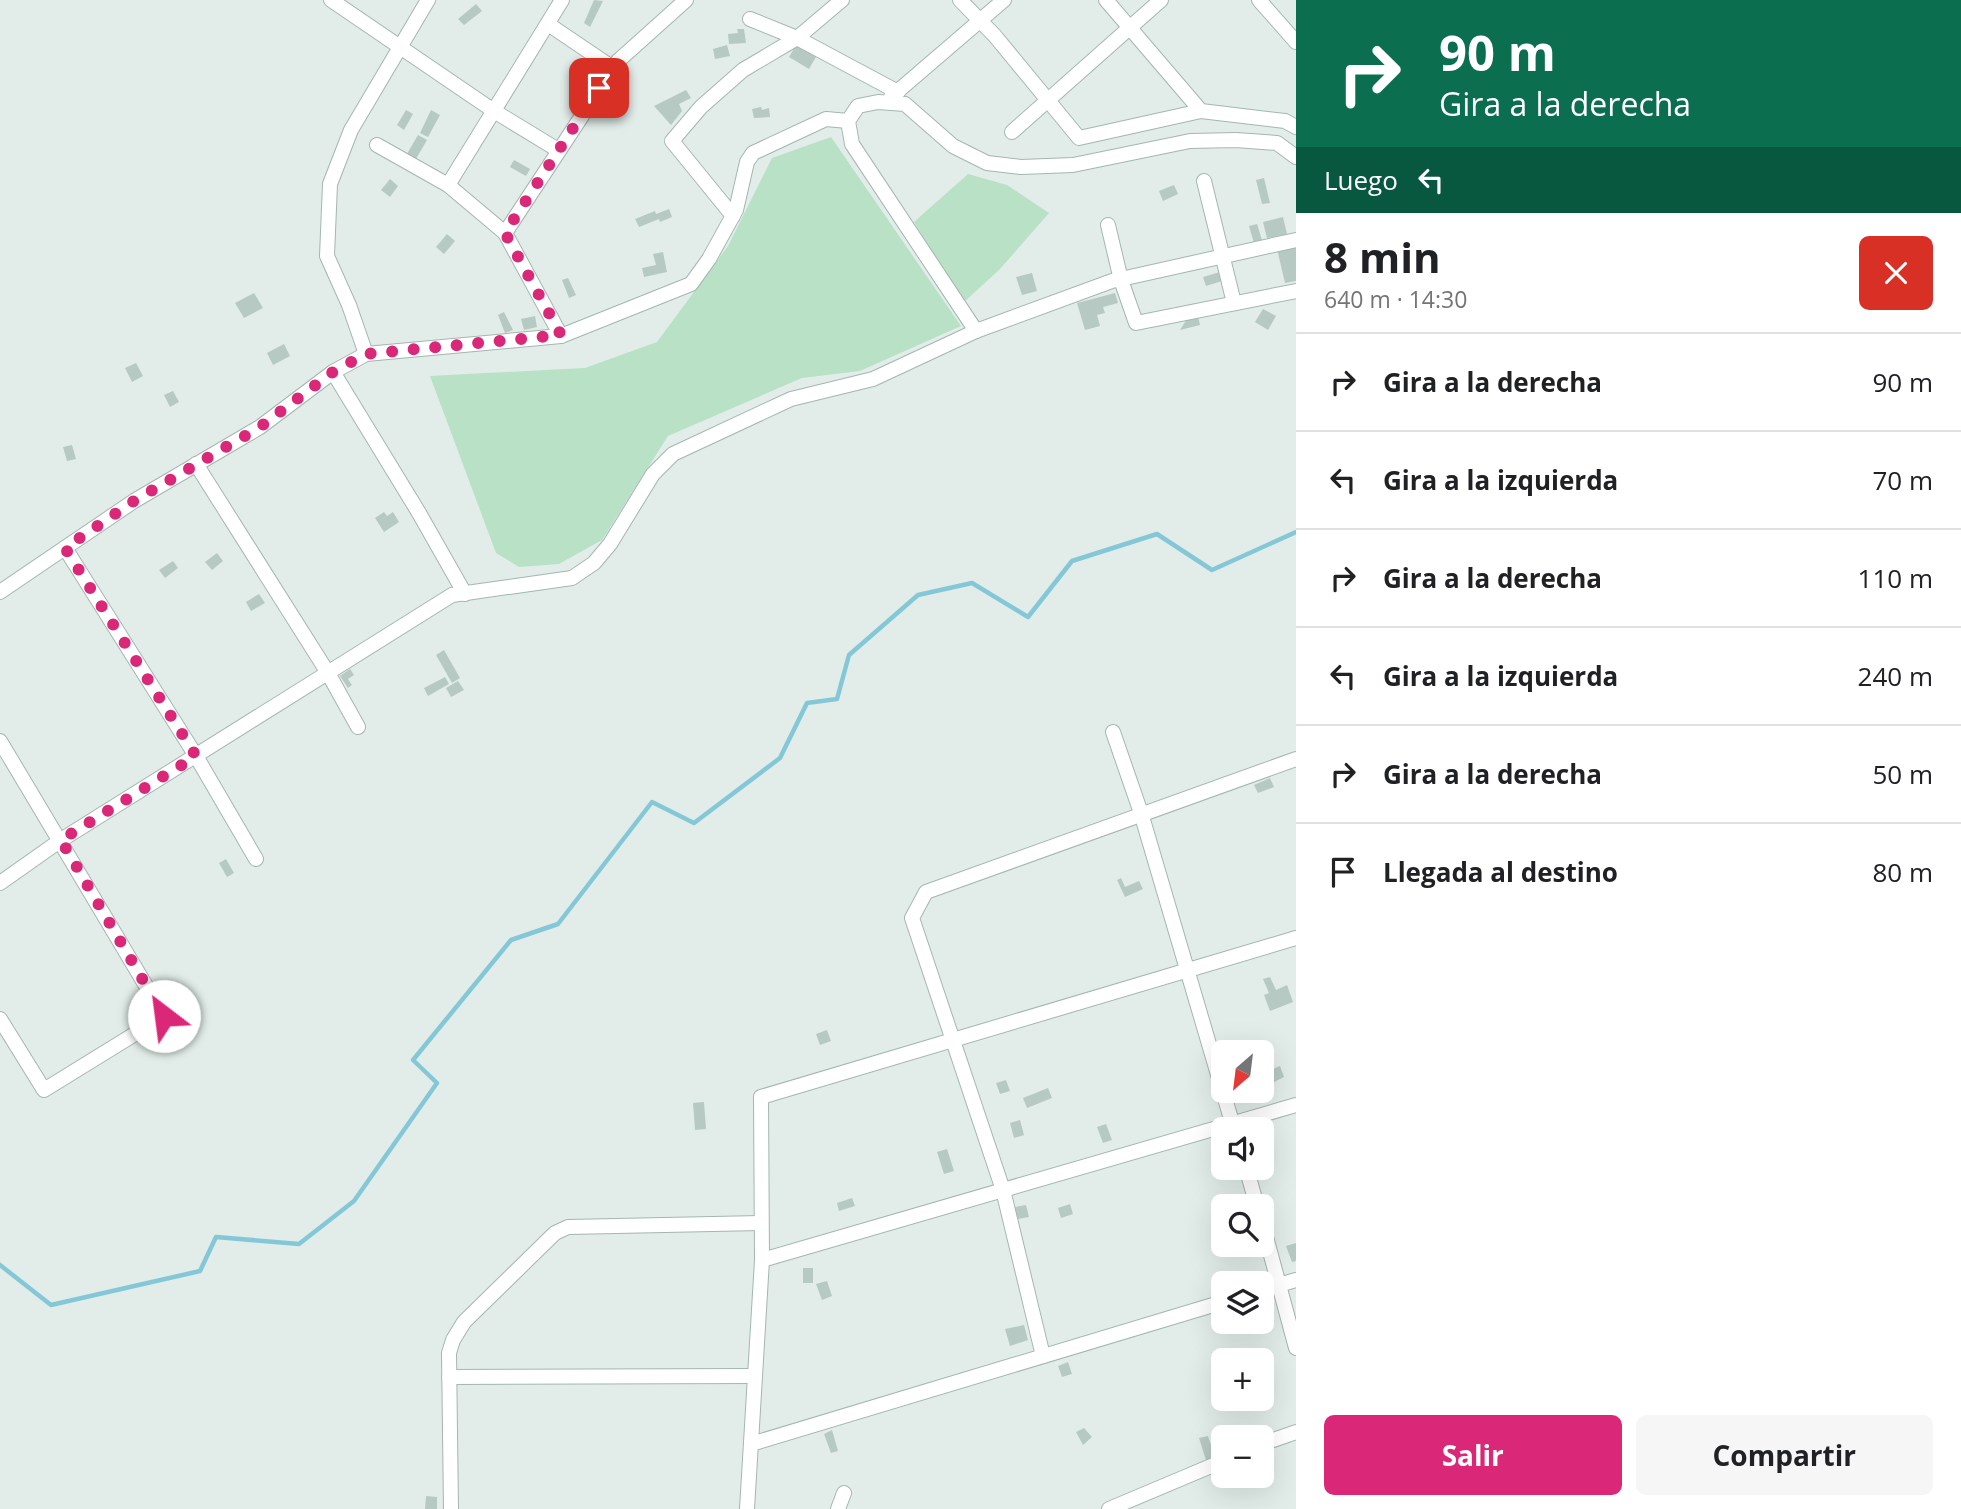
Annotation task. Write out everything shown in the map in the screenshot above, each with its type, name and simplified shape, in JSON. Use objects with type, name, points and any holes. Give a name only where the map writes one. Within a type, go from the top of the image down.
[{"type":"street","points":[[331,0],[494,111],[558,150]]},
{"type":"street","points":[[366,354],[327,256],[330,184],[351,130],[428,0]]},
{"type":"street","points":[[448,185],[562,0]]},
{"type":"street","points":[[505,233],[613,68],[686,0]]},
{"type":"street","points":[[733,216],[672,141],[701,107],[743,70],[797,38],[842,0]]},
{"type":"street","points":[[960,0],[1079,138],[1200,111],[1285,121],[1296,127]]},
{"type":"street","points":[[885,102],[1004,0]]},
{"type":"street","points":[[1106,0],[1200,111]]},
{"type":"street","points":[[1012,132],[1161,0]]},
{"type":"street","points":[[1259,0],[1294,38]]},
{"type":"street","points":[[750,19],[797,38],[898,92]]},
{"type":"street","points":[[548,24],[613,68]]},
{"type":"street","points":[[976,331],[852,144],[848,121],[858,106],[885,102],[905,104],[953,146],[986,163],[1021,167],[1073,165],[1190,141],[1236,140],[1277,143],[1296,157]]},
{"type":"street","points":[[0,592],[134,501],[260,427],[333,372],[366,354],[561,335],[691,284],[709,259],[733,216],[747,162],[753,153],[826,119],[848,121]]},
{"type":"street","points":[[377,145],[448,185],[505,233],[561,335]]},
{"type":"street","points":[[1205,181],[1234,303]]},
{"type":"street","points":[[1108,225],[1121,280],[1136,323],[1296,291]]},
{"type":"street","points":[[0,883],[61,840],[452,595],[572,578],[594,563],[653,474],[673,454],[791,398],[873,379],[976,331],[1121,280],[1224,254],[1296,240]]},
{"type":"street","points":[[333,372],[465,594]]},
{"type":"street","points":[[196,464],[328,673],[358,727]]},
{"type":"street","points":[[65,548],[196,756],[256,859]]},
{"type":"street","points":[[1113,732],[1142,813],[1231,1117]]},
{"type":"street","points":[[0,741],[164,1016],[44,1090],[0,1019]]},
{"type":"street","points":[[1043,1356],[1003,1190],[912,918],[926,892],[1296,758]]},
{"type":"street","points":[[747,1509],[762,1260],[761,1097],[1296,938]]},
{"type":"street","points":[[1261,1117],[1296,1105]]},
{"type":"street","points":[[762,1260],[1211,1132]]},
{"type":"street","points":[[451,1509],[449,1353],[453,1340],[464,1322],[555,1233],[568,1227],[761,1223]]},
{"type":"street","points":[[1272,1257],[1296,1348]]},
{"type":"street","points":[[1274,1287],[1296,1280]]},
{"type":"street","points":[[751,1444],[1211,1306]]},
{"type":"street","points":[[449,1377],[755,1376]]},
{"type":"street","points":[[1274,1440],[1296,1432]]},
{"type":"street","points":[[1109,1509],[1211,1466]]},
{"type":"street","points":[[838,1509],[844,1493]]},
{"type":"green space","points":[[831,137],[961,326],[860,371],[802,378],[668,436],[602,540],[559,564],[519,567],[496,553],[430,376],[585,368],[657,342],[728,246],[772,158]]},
{"type":"green space","points":[[968,174],[1007,185],[1049,213],[1000,269],[963,303],[914,222]]},
{"type":"building","points":[[594,0],[603,1],[590,27],[584,23]]},
{"type":"building","points":[[476,4],[482,11],[464,25],[458,19]]},
{"type":"building","points":[[737,29],[744,29],[746,43],[729,44],[728,34],[738,33]]},
{"type":"building","points":[[727,45],[730,56],[715,59],[713,49]]},
{"type":"building","points":[[796,45],[816,57],[809,69],[789,57]]},
{"type":"building","points":[[686,90],[691,98],[679,104],[682,111],[671,125],[654,106]]},
{"type":"building","points":[[761,107],[762,110],[769,108],[770,117],[754,118],[752,109]]},
{"type":"building","points":[[406,110],[413,114],[404,130],[397,125]]},
{"type":"building","points":[[431,110],[440,115],[428,137],[420,133]]},
{"type":"building","points":[[418,135],[427,140],[413,164],[404,159]]},
{"type":"building","points":[[514,160],[530,169],[526,176],[510,167]]},
{"type":"building","points":[[1264,178],[1270,203],[1262,204],[1256,180]]},
{"type":"building","points":[[390,179],[398,186],[390,197],[381,190]]},
{"type":"building","points":[[1174,185],[1178,194],[1163,201],[1159,191]]},
{"type":"building","points":[[669,209],[672,217],[660,222],[659,219],[639,227],[635,219],[655,211],[656,214]]},
{"type":"building","points":[[1283,217],[1287,234],[1267,238],[1263,222]]},
{"type":"building","points":[[1257,224],[1262,240],[1254,243],[1249,226]]},
{"type":"building","points":[[447,234],[455,241],[444,254],[436,247]]},
{"type":"building","points":[[1296,245],[1296,281],[1285,283],[1277,249]]},
{"type":"building","points":[[663,252],[667,272],[644,277],[642,268],[656,265],[653,254]]},
{"type":"building","points":[[1220,272],[1222,281],[1206,286],[1203,277]]},
{"type":"building","points":[[1032,273],[1037,291],[1022,295],[1016,277]]},
{"type":"building","points":[[568,278],[576,295],[569,298],[562,280]]},
{"type":"building","points":[[254,293],[263,308],[244,318],[235,303]]},
{"type":"building","points":[[1115,293],[1118,303],[1103,307],[1105,313],[1097,315],[1100,326],[1085,330],[1077,303]]},
{"type":"building","points":[[1263,309],[1276,316],[1268,330],[1255,322]]},
{"type":"building","points":[[504,312],[513,330],[505,333],[498,315]]},
{"type":"building","points":[[535,316],[537,327],[524,330],[521,319]]},
{"type":"building","points":[[1198,316],[1200,325],[1180,330],[1187,319]]},
{"type":"building","points":[[284,344],[290,356],[273,365],[267,353]]},
{"type":"building","points":[[136,363],[143,376],[132,382],[125,368]]},
{"type":"building","points":[[173,391],[179,402],[170,407],[164,395]]},
{"type":"building","points":[[72,445],[76,459],[67,461],[63,447]]},
{"type":"building","points":[[384,512],[387,516],[393,512],[399,522],[384,532],[375,518]]},
{"type":"building","points":[[217,553],[223,561],[212,570],[205,562]]},
{"type":"building","points":[[173,561],[178,568],[165,578],[159,570]]},
{"type":"building","points":[[259,594],[265,603],[251,611],[246,602]]},
{"type":"building","points":[[444,650],[460,678],[452,683],[436,655]]},
{"type":"building","points":[[350,669],[354,675],[348,679],[352,685],[348,688],[340,676]]},
{"type":"building","points":[[445,677],[449,684],[428,696],[424,688]]},
{"type":"building","points":[[458,681],[464,690],[451,697],[446,688]]},
{"type":"building","points":[[1270,778],[1274,787],[1258,793],[1254,785]]},
{"type":"building","points":[[226,859],[234,873],[227,877],[219,863]]},
{"type":"building","points":[[1121,878],[1125,887],[1139,881],[1143,889],[1125,897],[1117,880]]},
{"type":"building","points":[[1270,977],[1276,990],[1287,985],[1293,1002],[1270,1011],[1264,995],[1269,993],[1263,979]]},
{"type":"building","points":[[827,1030],[831,1041],[820,1045],[816,1034]]},
{"type":"building","points":[[1280,1066],[1284,1077],[1274,1082],[1274,1068]]},
{"type":"building","points":[[1006,1080],[1010,1091],[1000,1094],[996,1083]]},
{"type":"building","points":[[1048,1088],[1052,1098],[1027,1108],[1023,1098]]},
{"type":"building","points":[[704,1102],[706,1129],[695,1130],[693,1103]]},
{"type":"building","points":[[1020,1120],[1024,1135],[1014,1138],[1010,1123]]},
{"type":"building","points":[[1106,1124],[1112,1140],[1103,1143],[1097,1127]]},
{"type":"building","points":[[947,1149],[954,1171],[944,1174],[937,1152]]},
{"type":"building","points":[[852,1198],[855,1206],[839,1211],[837,1203]]},
{"type":"building","points":[[1070,1204],[1073,1214],[1061,1218],[1058,1208]]},
{"type":"building","points":[[1026,1205],[1029,1217],[1018,1219],[1015,1207]]},
{"type":"building","points":[[1296,1243],[1296,1261],[1292,1262],[1286,1246]]},
{"type":"building","points":[[803,1268],[813,1268],[813,1283],[803,1283]]},
{"type":"building","points":[[827,1281],[832,1296],[822,1300],[816,1284]]},
{"type":"building","points":[[1024,1325],[1028,1340],[1010,1346],[1005,1329]]},
{"type":"building","points":[[1068,1362],[1072,1374],[1062,1377],[1058,1366]]},
{"type":"building","points":[[1084,1428],[1092,1437],[1083,1445],[1076,1432]]},
{"type":"building","points":[[832,1430],[838,1451],[831,1453],[824,1434]]},
{"type":"building","points":[[1208,1436],[1211,1458],[1206,1460],[1199,1438]]},
{"type":"building","points":[[426,1496],[437,1497],[437,1509],[425,1509]]},
{"type":"waterway","points":[[0,1265],[51,1305],[200,1271],[216,1237],[299,1244],[354,1201],[437,1083],[413,1060],[511,940],[558,924],[652,802],[694,823],[780,758],[807,703],[837,699],[849,655],[918,595],[972,583],[1028,617],[1072,561],[1157,534],[1212,570],[1296,532]]},
{"type":"route","points":[[164,1016],[61,840],[196,756],[65,548],[134,501],[260,427],[333,372],[366,354],[561,335],[505,233],[599,88]]}]
